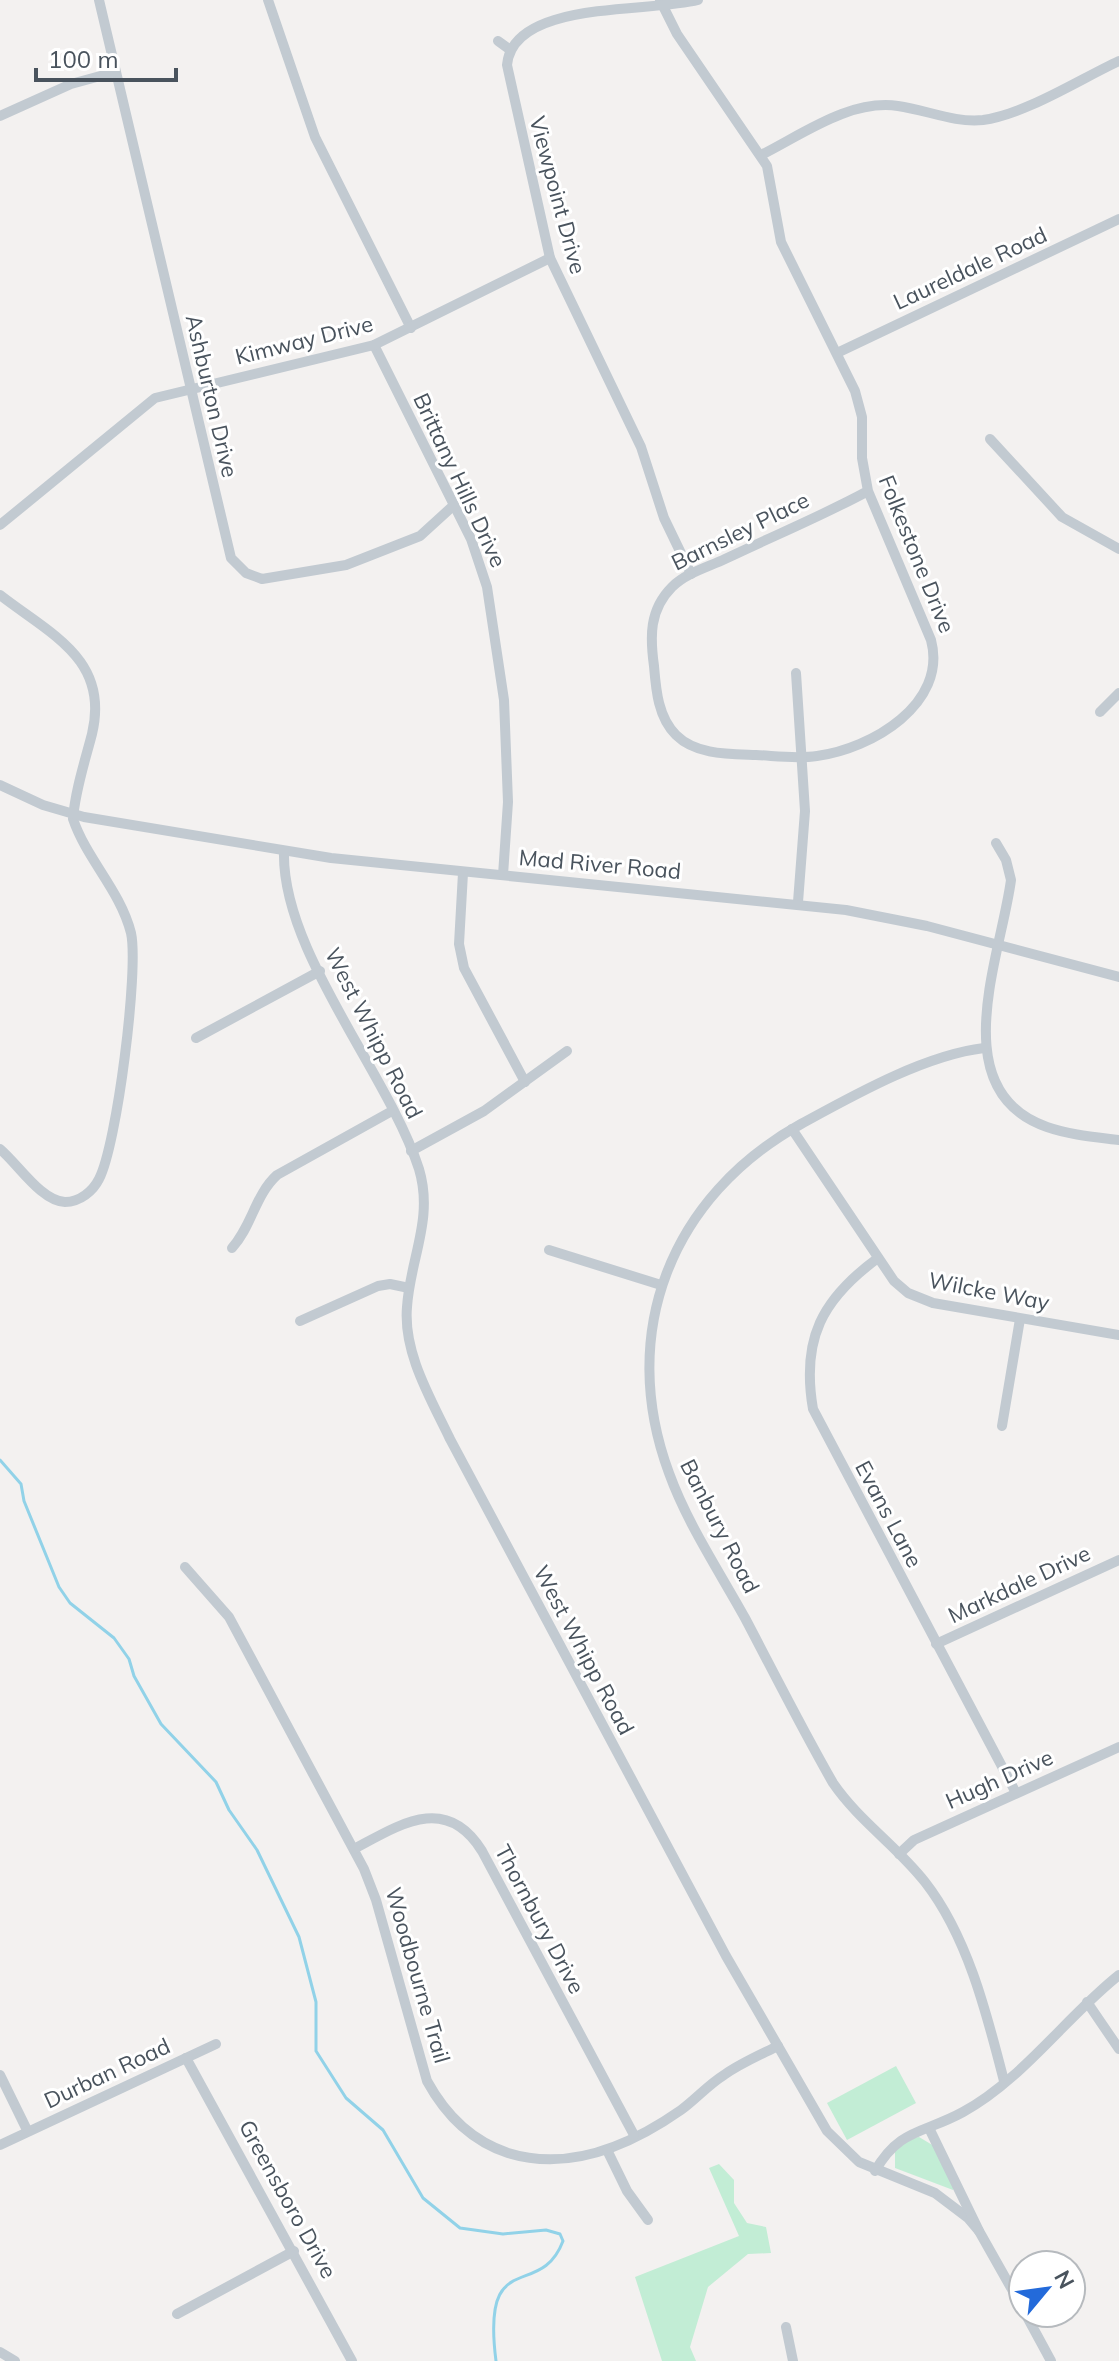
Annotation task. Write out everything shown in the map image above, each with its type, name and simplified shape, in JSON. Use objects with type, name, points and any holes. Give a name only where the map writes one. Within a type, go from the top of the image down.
[{"type":"street","name":"Ashburton Drive","points":[[99,0],[228,550],[238,567],[254,577],[271,579],[359,561],[420,536],[454,505]]},
{"type":"street","points":[[268,0],[315,137],[411,328]]},
{"type":"street","points":[[498,41],[509,49],[521,32],[543,19],[661,2],[698,0]]},
{"type":"street","name":"Folkestone Drive","points":[[652,629],[662,711],[667,724],[684,742],[700,750],[721,753],[803,757],[841,751],[878,735],[915,704],[932,675],[935,663],[931,640],[868,491],[862,458],[860,405],[781,242],[775,194],[761,155],[685,46],[661,2]]},
{"type":"street","name":"Viewpoint Drive","points":[[509,49],[509,82],[550,258],[641,447],[664,518],[691,574]]},
{"type":"street","points":[[761,155],[842,114],[871,106],[896,105],[965,120],[996,117],[1119,61]]},
{"type":"street","points":[[0,116],[71,84],[115,72]]},
{"type":"street","name":"Laureldale Road","points":[[837,353],[1119,219]]},
{"type":"street","name":"Kimway Drive","points":[[0,525],[146,403],[166,394],[374,345],[550,258]]},
{"type":"street","name":"Brittany Hills Drive","points":[[374,345],[476,551],[487,587],[503,686],[508,802],[503,875]]},
{"type":"street","points":[[990,439],[1062,517],[1119,549]]},
{"type":"street","name":"Barnsley Place","points":[[652,629],[661,600],[691,574],[868,491]]},
{"type":"street","points":[[0,595],[70,648],[91,678],[96,712],[73,814],[79,835],[115,894],[132,936],[130,1000],[111,1144],[96,1184],[82,1197],[67,1202],[45,1193],[0,1149]]},
{"type":"street","points":[[796,673],[805,811],[798,902]]},
{"type":"street","points":[[1100,712],[1119,693]]},
{"type":"street","name":"Mad River Road","points":[[0,785],[73,814],[284,851],[463,873],[798,902],[927,926],[1119,977]]},
{"type":"street","points":[[996,843],[1006,860],[1011,880],[984,1026],[984,1048],[1001,1091],[1022,1114],[1045,1126],[1119,1140]]},
{"type":"street","name":"West Whipp Road","points":[[284,851],[289,895],[320,971],[392,1111],[423,1185],[425,1215],[409,1288],[409,1339],[446,1431],[720,1944],[836,2142],[875,2171],[935,2193],[968,2218],[979,2231]]},
{"type":"street","points":[[463,873],[459,944],[464,968],[525,1082]]},
{"type":"street","points":[[196,1038],[320,971]]},
{"type":"street","name":"Banbury Road","points":[[984,1048],[960,1051],[928,1063],[792,1129],[754,1154],[718,1188],[689,1226],[661,1285],[650,1341],[649,1387],[654,1424],[670,1476],[833,1783],[854,1811],[899,1854],[936,1898],[957,1939],[984,2010],[1004,2081]]},
{"type":"street","points":[[411,1151],[484,1111],[567,1051]]},
{"type":"street","points":[[232,1248],[247,1229],[264,1189],[277,1175],[392,1111]]},
{"type":"street","name":"Wilcke Way","points":[[792,1129],[878,1258],[900,1287],[918,1299],[1119,1335]]},
{"type":"street","points":[[549,1250],[661,1285]]},
{"type":"street","name":"Evans Lane","points":[[878,1258],[844,1285],[827,1307],[814,1337],[810,1387],[820,1427],[1016,1793]]},
{"type":"street","points":[[300,1321],[378,1286],[390,1284],[409,1288]]},
{"type":"street","points":[[1002,1426],[1020,1319]]},
{"type":"street","name":"Markdale Drive","points":[[936,1644],[1119,1560]]},
{"type":"street","name":"Woodbourne Trail","points":[[185,1567],[229,1617],[354,1849],[376,1900],[419,2059],[432,2089],[451,2116],[492,2147],[524,2157],[569,2159],[607,2150],[678,2112],[743,2063],[778,2046]]},
{"type":"street","name":"Hugh Drive","points":[[899,1854],[914,1840],[1119,1747]]},
{"type":"street","name":"Thornbury Drive","points":[[354,1849],[401,1824],[428,1817],[446,1820],[469,1833],[482,1851],[634,2135]]},
{"type":"street","points":[[875,2171],[898,2140],[967,2110],[1004,2081],[1119,1975]]},
{"type":"street","points":[[1087,2002],[1119,2049]]},
{"type":"street","name":"Durban Road","points":[[0,2075],[27,2130],[216,2044]]},
{"type":"street","name":"Greensboro Drive","points":[[186,2058],[352,2361]]},
{"type":"street","points":[[929,2128],[1007,2281]]},
{"type":"street","points":[[0,2145],[27,2130]]},
{"type":"street","points":[[607,2150],[627,2191],[648,2220]]},
{"type":"street","points":[[177,2314],[294,2251]]},
{"type":"street","points":[[786,2327],[793,2361]]},
{"type":"street","points":[[1034,2329],[1051,2361]]},
{"type":"street","points":[[0,2352],[15,2361]]},
{"type":"green space","points":[[896,2066],[916,2103],[847,2140],[827,2103]]},
{"type":"green space","points":[[919,2137],[934,2146],[954,2185],[953,2190],[895,2168],[895,2151],[909,2139]]},
{"type":"green space","points":[[719,2164],[734,2180],[734,2203],[747,2223],[766,2227],[771,2253],[748,2254],[708,2287],[690,2347],[696,2361],[662,2361],[635,2277],[739,2236],[709,2168]]},
{"type":"waterway","points":[[0,1460],[21,1484],[24,1501],[59,1587],[70,1603],[114,1638],[129,1659],[134,1676],[161,1724],[216,1782],[229,1810],[257,1850],[299,1937],[316,2002],[316,2051],[346,2098],[383,2130],[423,2198],[460,2228],[503,2234],[546,2230],[560,2234],[563,2241],[553,2259],[541,2269],[515,2280],[497,2301],[494,2325],[496,2361]]}]
